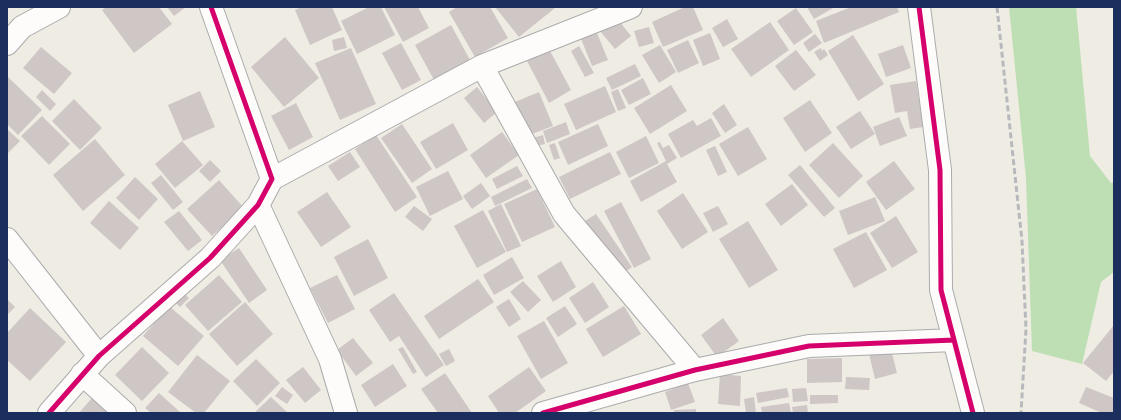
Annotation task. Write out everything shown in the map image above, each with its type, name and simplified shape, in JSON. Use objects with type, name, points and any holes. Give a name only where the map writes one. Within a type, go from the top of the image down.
[{"type":"street","points":[[7,44],[22,27],[59,7]]},
{"type":"street","points":[[211,7],[272,179]]},
{"type":"street","points":[[49,413],[99,356],[210,258],[258,205],[272,179],[482,66],[631,7]]},
{"type":"street","points":[[919,7],[940,170],[941,290],[970,412]]},
{"type":"street","points":[[482,66],[564,214],[695,370]]},
{"type":"street","points":[[258,205],[330,359],[346,413]]},
{"type":"street","points":[[7,240],[99,356]]},
{"type":"street","points":[[542,413],[695,370],[809,346],[954,340]]},
{"type":"street","points":[[82,374],[125,413]]},
{"type":"green space","points":[[1009,7],[1076,7],[1090,156],[1111,183],[1114,182],[1114,272],[1101,282],[1082,364],[1032,351],[1026,178]]},
{"type":"building","points":[[106,7],[159,7],[172,24],[134,53],[102,10]]},
{"type":"building","points":[[167,7],[186,7],[174,16]]},
{"type":"building","points":[[301,7],[332,7],[342,30],[310,45],[295,10]]},
{"type":"building","points":[[369,7],[381,7],[395,35],[357,54],[341,21]]},
{"type":"building","points":[[384,7],[418,7],[429,28],[403,42]]},
{"type":"building","points":[[457,7],[490,7],[508,38],[475,57],[449,12]]},
{"type":"building","points":[[495,7],[555,7],[555,8],[519,37]]},
{"type":"building","points":[[685,7],[693,7],[703,30],[663,47],[652,22]]},
{"type":"building","points":[[807,7],[835,7],[814,19]]},
{"type":"building","points":[[851,7],[897,7],[899,12],[824,43],[816,21]]},
{"type":"building","points":[[796,8],[813,32],[794,45],[777,21]]},
{"type":"building","points":[[616,17],[631,36],[615,49],[600,31]]},
{"type":"building","points":[[727,19],[738,39],[723,47],[712,28]]},
{"type":"building","points":[[770,22],[789,50],[751,77],[731,49]]},
{"type":"building","points":[[451,25],[470,60],[434,80],[415,45]]},
{"type":"building","points":[[649,27],[654,43],[639,47],[634,31]]},
{"type":"building","points":[[597,33],[608,60],[592,66],[581,39]]},
{"type":"building","points":[[710,33],[720,59],[703,66],[693,40]]},
{"type":"building","points":[[815,34],[822,43],[809,52],[803,43]]},
{"type":"building","points":[[853,35],[884,84],[858,101],[828,51]]},
{"type":"building","points":[[285,37],[319,78],[284,107],[251,67]]},
{"type":"building","points":[[344,37],[347,48],[334,51],[332,40]]},
{"type":"building","points":[[688,40],[699,63],[678,73],[667,50]]},
{"type":"building","points":[[401,43],[421,80],[402,90],[382,53]]},
{"type":"building","points":[[660,45],[676,72],[659,83],[642,55]]},
{"type":"building","points":[[903,45],[911,68],[886,77],[878,54]]},
{"type":"building","points":[[579,46],[594,73],[585,77],[571,51]]},
{"type":"building","points":[[41,47],[72,73],[54,94],[23,68]]},
{"type":"building","points":[[351,48],[376,104],[340,120],[315,63]]},
{"type":"building","points":[[821,48],[822,51],[824,49],[828,55],[820,61],[814,52]]},
{"type":"building","points":[[549,49],[571,90],[549,103],[527,61]]},
{"type":"building","points":[[796,50],[816,75],[794,91],[775,66]]},
{"type":"building","points":[[635,64],[641,76],[612,90],[606,78]]},
{"type":"building","points":[[7,76],[42,110],[18,135],[7,124]]},
{"type":"building","points":[[643,78],[651,94],[629,105],[621,90]]},
{"type":"building","points":[[916,81],[923,127],[910,129],[907,111],[895,113],[890,85]]},
{"type":"building","points":[[671,85],[687,111],[650,134],[634,108]]},
{"type":"building","points":[[605,86],[616,112],[576,130],[564,104]]},
{"type":"building","points":[[477,87],[497,112],[484,123],[464,98]]},
{"type":"building","points":[[618,89],[626,108],[618,111],[611,92]]},
{"type":"building","points":[[42,90],[56,104],[50,111],[36,97]]},
{"type":"building","points":[[200,91],[215,127],[183,141],[168,105]]},
{"type":"building","points":[[539,92],[553,126],[524,137],[510,104]]},
{"type":"building","points":[[74,99],[102,128],[80,150],[52,121]]},
{"type":"building","points":[[810,100],[832,133],[805,152],[783,118]]},
{"type":"building","points":[[296,103],[313,137],[289,150],[271,116]]},
{"type":"building","points":[[724,104],[737,125],[725,133],[712,113]]},
{"type":"building","points":[[860,111],[875,134],[851,149],[836,127]]},
{"type":"building","points":[[42,116],[70,144],[49,165],[21,136]]},
{"type":"building","points":[[899,117],[907,136],[880,146],[873,127]]},
{"type":"building","points":[[711,118],[721,136],[681,158],[668,134],[693,120],[697,126]]},
{"type":"building","points":[[566,122],[570,134],[547,143],[543,131]]},
{"type":"building","points":[[453,123],[468,150],[436,169],[420,142]]},
{"type":"building","points":[[402,124],[432,169],[412,183],[381,138]]},
{"type":"building","points":[[598,124],[608,146],[568,165],[558,142]]},
{"type":"building","points":[[748,127],[767,159],[738,176],[719,144]]},
{"type":"building","points":[[7,129],[20,141],[7,154]]},
{"type":"building","points":[[502,132],[519,155],[486,178],[470,155]]},
{"type":"building","points":[[376,135],[417,197],[395,212],[355,149]]},
{"type":"building","points":[[543,135],[545,144],[535,146],[533,138]]},
{"type":"building","points":[[646,136],[659,163],[629,178],[616,152]]},
{"type":"building","points":[[95,139],[125,175],[83,211],[53,175]]},
{"type":"building","points":[[182,141],[203,165],[175,188],[155,164]]},
{"type":"building","points":[[660,142],[663,148],[669,145],[677,158],[667,164],[677,182],[641,202],[630,181],[666,161],[657,143]]},
{"type":"building","points":[[555,143],[560,158],[554,160],[549,145]]},
{"type":"building","points":[[833,143],[863,176],[839,198],[809,165]]},
{"type":"building","points":[[715,146],[727,172],[718,176],[706,150]]},
{"type":"building","points":[[350,152],[360,167],[338,181],[328,166]]},
{"type":"building","points":[[610,152],[621,174],[570,199],[559,177]]},
{"type":"building","points":[[210,160],[221,171],[210,182],[199,171]]},
{"type":"building","points":[[894,161],[915,189],[886,210],[866,182]]},
{"type":"building","points":[[800,165],[835,208],[824,217],[788,175]]},
{"type":"building","points":[[517,166],[523,176],[497,189],[492,179]]},
{"type":"building","points":[[448,171],[463,199],[430,216],[416,187]]},
{"type":"building","points":[[161,175],[183,202],[173,210],[151,183]]},
{"type":"building","points":[[135,177],[158,199],[139,220],[116,198]]},
{"type":"building","points":[[527,179],[532,188],[495,206],[491,197]]},
{"type":"building","points":[[219,180],[244,208],[212,236],[187,209]]},
{"type":"building","points":[[481,183],[490,196],[472,209],[463,196]]},
{"type":"building","points":[[792,184],[808,205],[781,226],[765,204]]},
{"type":"building","points":[[537,189],[555,227],[522,242],[504,204]]},
{"type":"building","points":[[327,192],[351,227],[321,247],[297,212]]},
{"type":"building","points":[[683,193],[708,232],[682,249],[657,211]]},
{"type":"building","points":[[875,197],[885,221],[848,235],[839,211]]},
{"type":"building","points":[[109,201],[139,228],[120,250],[90,223]]},
{"type":"building","points":[[621,202],[651,259],[634,268],[604,211]]},
{"type":"building","points":[[501,204],[521,246],[507,252],[488,211]]},
{"type":"building","points":[[414,206],[432,219],[423,231],[405,217]]},
{"type":"building","points":[[718,206],[728,224],[713,232],[703,213]]},
{"type":"building","points":[[483,210],[506,252],[477,268],[454,226]]},
{"type":"building","points":[[179,211],[202,240],[188,251],[164,222]]},
{"type":"building","points":[[596,214],[632,267],[621,275],[585,221]]},
{"type":"building","points":[[896,216],[918,252],[892,268],[870,233]]},
{"type":"building","points":[[748,221],[778,270],[749,288],[719,239]]},
{"type":"building","points":[[866,232],[887,270],[854,288],[833,249]]},
{"type":"building","points":[[368,239],[388,278],[354,296],[334,257]]},
{"type":"building","points":[[239,248],[267,290],[249,303],[220,260]]},
{"type":"building","points":[[512,257],[524,278],[494,295],[483,275]]},
{"type":"building","points":[[561,261],[576,287],[553,302],[537,276]]},
{"type":"building","points":[[219,275],[242,302],[208,331],[185,305]]},
{"type":"building","points":[[337,275],[355,309],[328,323],[310,288]]},
{"type":"building","points":[[478,279],[494,302],[439,339],[424,316]]},
{"type":"building","points":[[523,281],[541,300],[528,312],[510,292]]},
{"type":"building","points":[[593,282],[609,307],[585,323],[569,298]]},
{"type":"building","points":[[180,290],[189,298],[180,307],[171,299]]},
{"type":"building","points":[[394,293],[444,365],[426,377],[399,336],[390,342],[369,310]]},
{"type":"building","points":[[7,299],[15,307],[7,315]]},
{"type":"building","points":[[509,299],[521,319],[509,327],[496,307]]},
{"type":"building","points":[[245,302],[273,334],[237,366],[209,334]]},
{"type":"building","points":[[169,306],[204,336],[178,366],[143,336]]},
{"type":"building","points":[[565,306],[577,324],[558,337],[546,318]]},
{"type":"building","points":[[624,306],[641,334],[603,357],[586,329]]},
{"type":"building","points":[[30,308],[66,342],[30,381],[7,360],[7,333]]},
{"type":"building","points":[[723,318],[739,341],[717,357],[701,335]]},
{"type":"building","points":[[544,321],[568,363],[541,379],[517,336]]},
{"type":"building","points":[[1114,325],[1114,371],[1106,381],[1083,363]]},
{"type":"building","points":[[353,338],[373,363],[356,376],[337,350]]},
{"type":"building","points":[[142,347],[169,373],[142,401],[115,375]]},
{"type":"building","points":[[403,347],[417,372],[413,374],[398,349]]},
{"type":"building","points":[[449,349],[455,361],[446,366],[439,354]]},
{"type":"building","points":[[891,349],[897,373],[875,379],[869,354]]},
{"type":"building","points":[[197,355],[230,381],[204,413],[196,413],[168,392]]},
{"type":"building","points":[[842,358],[842,382],[807,383],[807,359]]},
{"type":"building","points":[[256,359],[280,383],[257,406],[233,381]]},
{"type":"building","points":[[393,364],[407,386],[375,407],[361,385]]},
{"type":"building","points":[[303,367],[321,390],[305,403],[286,380]]},
{"type":"building","points":[[529,367],[546,391],[515,413],[499,413],[488,396]]},
{"type":"building","points":[[445,373],[472,413],[438,413],[421,389]]},
{"type":"building","points":[[720,374],[741,376],[740,406],[718,404]]},
{"type":"building","points":[[846,377],[870,378],[869,390],[845,389]]},
{"type":"building","points":[[688,383],[695,402],[671,410],[665,392]]},
{"type":"building","points":[[282,387],[293,395],[287,404],[275,396]]},
{"type":"building","points":[[1086,387],[1114,398],[1114,413],[1102,413],[1079,403]]},
{"type":"building","points":[[787,388],[789,397],[758,403],[756,393]]},
{"type":"building","points":[[806,388],[808,401],[793,402],[792,389]]},
{"type":"building","points":[[97,392],[122,413],[79,413]]},
{"type":"building","points":[[159,393],[180,413],[151,413],[145,408]]},
{"type":"building","points":[[810,395],[838,395],[838,403],[810,404]]},
{"type":"building","points":[[271,397],[288,413],[254,413]]},
{"type":"building","points":[[754,397],[756,413],[746,413],[744,399]]},
{"type":"building","points":[[789,403],[791,413],[762,413],[761,407]]},
{"type":"building","points":[[807,405],[808,413],[793,413],[792,407]]},
{"type":"building","points":[[696,409],[696,413],[674,413],[674,410]]},
{"type":"railway","points":[[997,7],[1022,241],[1026,329],[1021,413]]},
{"type":"cycle path","points":[[49,413],[99,356],[210,258],[258,205],[272,179],[211,7]]},
{"type":"cycle path","points":[[919,7],[940,170],[941,290],[973,413]]},
{"type":"cycle path","points":[[543,413],[695,370],[809,346],[954,340]]}]
